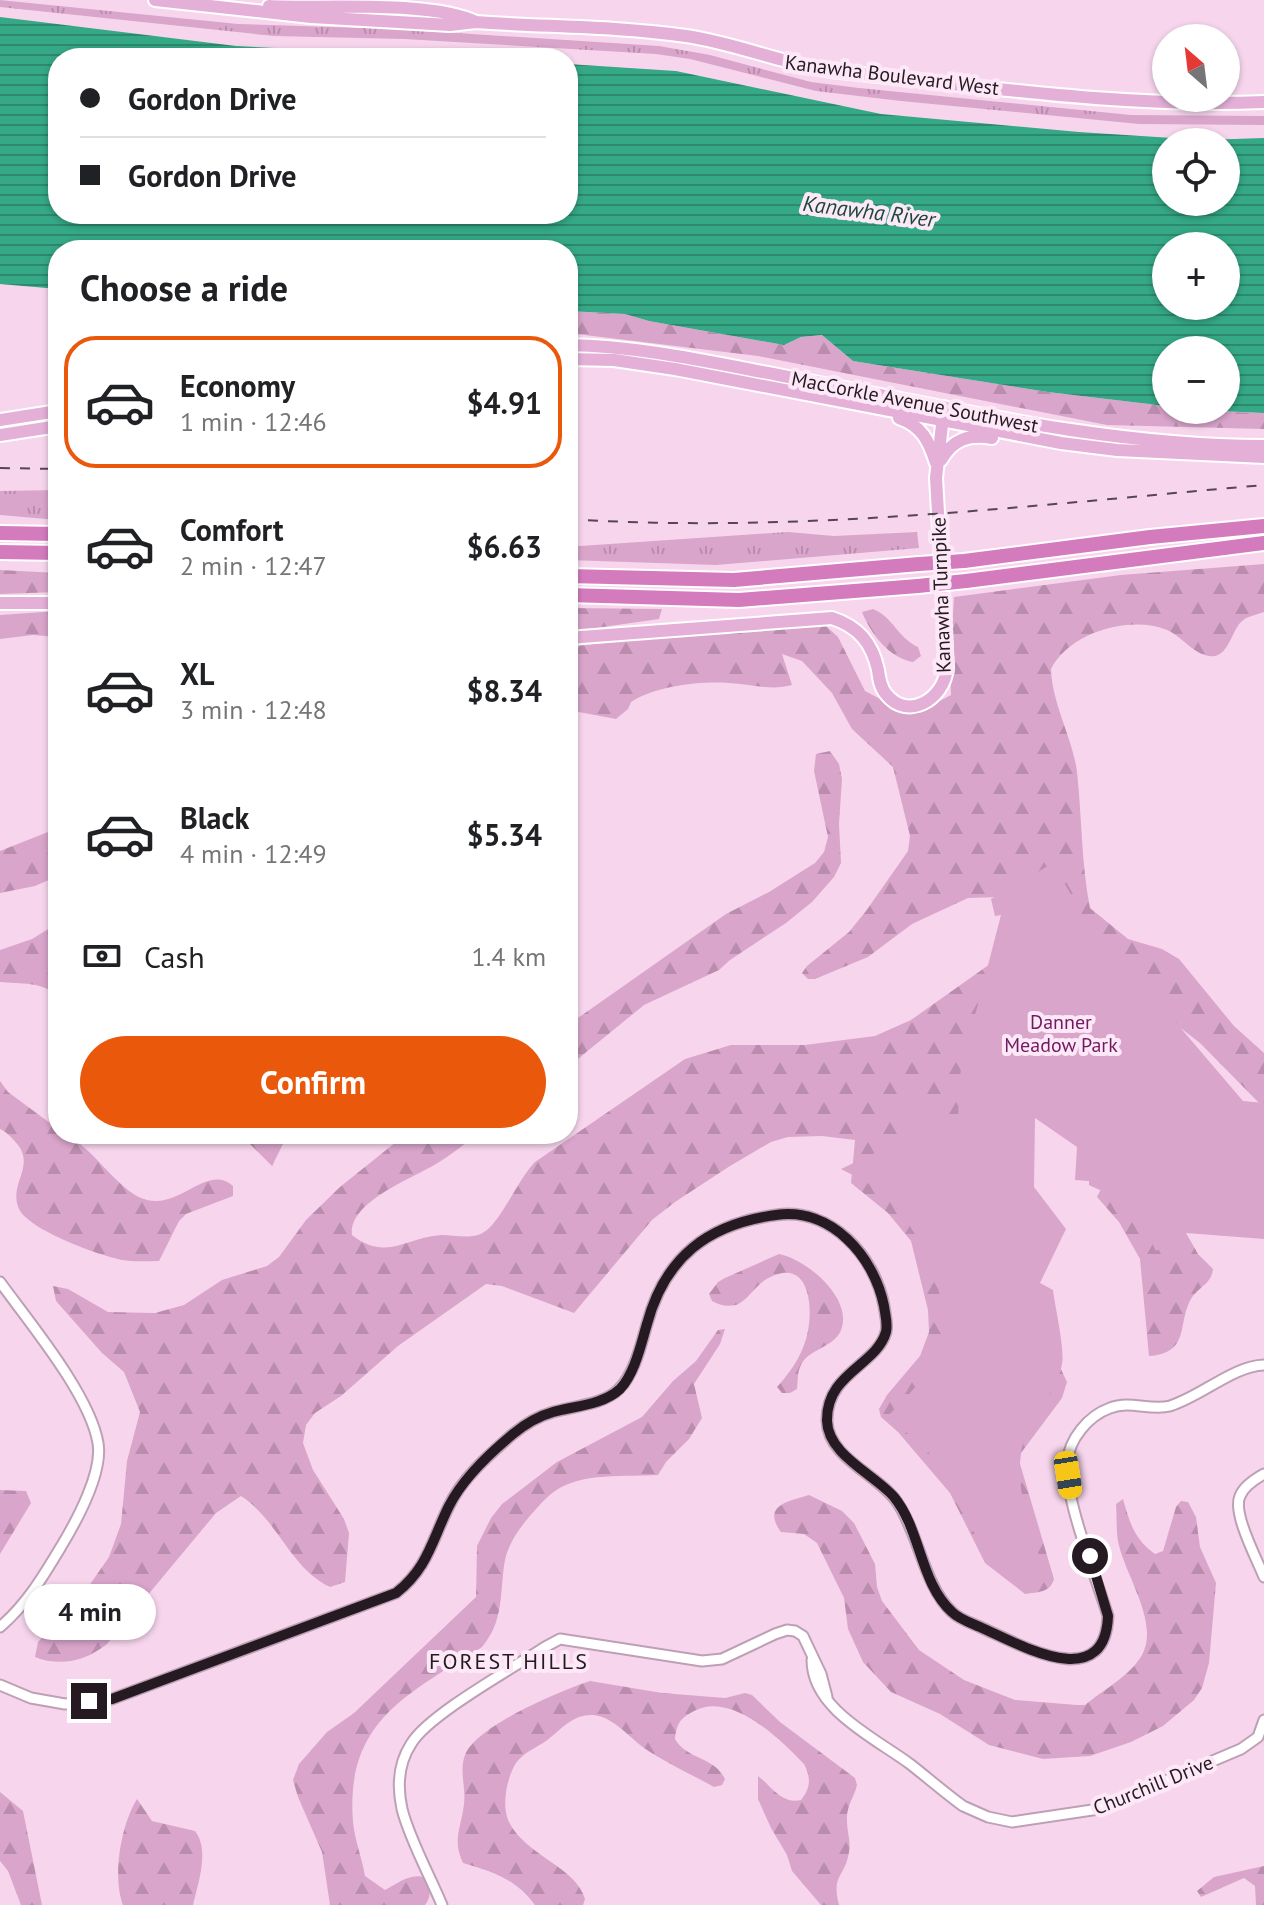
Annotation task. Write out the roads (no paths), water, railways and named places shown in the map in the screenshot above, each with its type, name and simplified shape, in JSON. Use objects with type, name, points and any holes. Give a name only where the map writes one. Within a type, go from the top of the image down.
[{"type":"highway","points":[[578,576],[734,580],[964,561],[1264,526]]},
{"type":"highway","points":[[0,533],[48,534]]},
{"type":"highway","points":[[578,595],[739,600],[966,581],[1264,543]]},
{"type":"highway","points":[[0,552],[48,553]]},
{"type":"main road","name":"Kanawha Boulevard West","points":[[155,0],[409,9],[463,15],[476,22],[688,36],[800,66],[1002,89],[1163,102],[1264,102]]},
{"type":"main road","name":"MacCorkle Avenue Southwest","points":[[578,346],[702,361],[976,415],[1086,433],[1161,441],[1264,446]]},
{"type":"main road","name":"MacCorkle Avenue Southwest","points":[[578,359],[614,360],[675,369],[1061,443],[1117,450],[1264,457]]},
{"type":"main road","points":[[822,398],[849,408],[912,423],[924,433],[937,466]]},
{"type":"main road","name":"Kanawha Turnpike","points":[[578,637],[832,618],[854,628],[868,642],[887,696],[903,704],[925,703],[934,698],[943,686],[947,668],[937,466],[944,407]]},
{"type":"main road","points":[[0,420],[48,413]]},
{"type":"main road","points":[[0,435],[48,428]]},
{"type":"main road","points":[[937,466],[950,446],[966,437],[1061,443]]},
{"type":"main road","points":[[0,603],[48,603]]},
{"type":"street","points":[[0,1685],[31,1698],[65,1704],[112,1699],[396,1593],[411,1582],[422,1568],[450,1503],[462,1485],[504,1442],[549,1413],[605,1399],[622,1386],[641,1345],[660,1285],[681,1257],[708,1238],[761,1217],[786,1213],[815,1218],[827,1224],[849,1240],[872,1271],[881,1290],[886,1333],[878,1346],[846,1374],[828,1409],[827,1424],[834,1441],[845,1455],[895,1498],[941,1598],[953,1613],[972,1623],[1063,1660],[1074,1661],[1093,1652],[1100,1645],[1108,1626],[1108,1616],[1071,1497],[1068,1456],[1081,1429],[1108,1408],[1129,1404],[1164,1407],[1191,1399],[1242,1370],[1264,1365]]},
{"type":"street","points":[[0,1282],[65,1373],[91,1422],[98,1445],[88,1492],[73,1526],[38,1585],[0,1627]]},
{"type":"street","points":[[1264,1474],[1248,1484],[1239,1497],[1238,1512],[1264,1577]]},
{"type":"street","name":"Churchill Drive","points":[[442,1905],[402,1811],[398,1785],[401,1763],[412,1742],[429,1724],[560,1639],[702,1661],[722,1659],[787,1630],[795,1631],[803,1636],[821,1674],[827,1697],[835,1709],[963,1806],[988,1817],[1012,1822],[1099,1809],[1139,1794],[1241,1749],[1258,1737],[1264,1720]]},
{"type":"water","name":"Kanawha River","points":[[0,17],[236,46],[276,48],[48,48],[48,224],[578,224],[578,65],[676,71],[881,114],[1152,137],[1152,216],[1240,216],[1240,139],[1264,138],[1264,413],[1240,412],[1240,336],[1152,336],[1152,404],[1048,392],[853,361],[822,335],[801,337],[784,345],[625,314],[578,312],[578,240],[48,240],[48,288],[0,284]]},
{"type":"railway","points":[[0,468],[48,469]]},
{"type":"railway","points":[[578,519],[655,523],[829,520],[1003,509],[1264,485]]},
{"type":"district","name":"FOREST HILLS","points":[[509,1661]]},
{"type":"park label","name":"Danner Meadow Park","points":[[1061,1034]]}]
